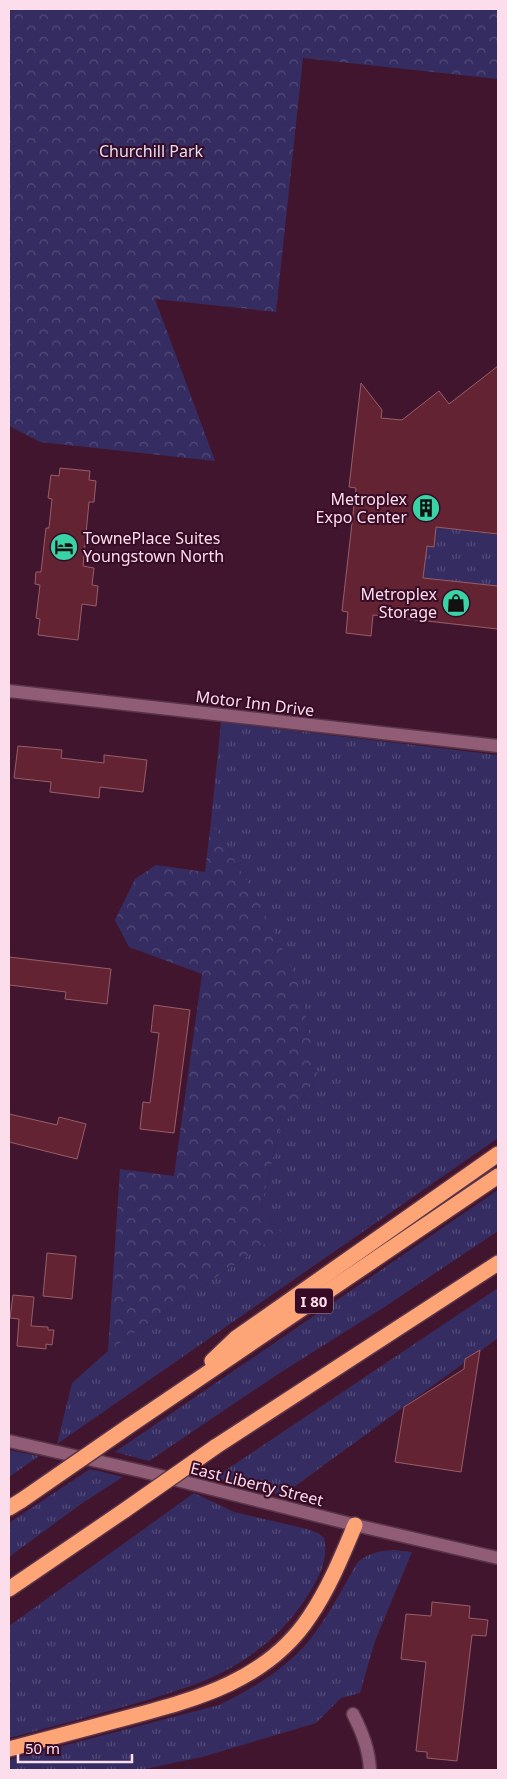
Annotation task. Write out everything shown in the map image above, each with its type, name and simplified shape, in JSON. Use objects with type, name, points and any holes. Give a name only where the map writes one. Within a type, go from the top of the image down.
[{"type":"highway","points":[[183,1389],[236,1338],[498,1154]]},
{"type":"highway","name":"I 80","points":[[9,1508],[498,1176]]},
{"type":"highway","points":[[10,1589],[216,1447],[498,1263]]},
{"type":"highway","points":[[9,1749],[185,1702],[225,1687],[261,1667],[310,1618],[329,1584],[355,1525]]},
{"type":"street","name":"Motor Inn Drive","points":[[9,691],[498,746]]},
{"type":"street","name":"East Liberty Street","points":[[9,1441],[498,1558]]},
{"type":"street","points":[[353,1714],[365,1738],[370,1770]]},
{"type":"green space","name":"Churchill Park","points":[[9,9],[498,9],[498,79],[303,58],[276,312],[155,299],[215,461],[40,442],[11,427],[9,424]]},
{"type":"green space","points":[[436,527],[498,535],[498,586],[423,578],[427,546],[434,547]]},
{"type":"green space","points":[[221,722],[498,755],[498,1138],[57,1444],[72,1383],[108,1351],[281,1233],[261,1207],[280,1129],[318,1076],[253,891],[211,821]]},
{"type":"green space","points":[[211,821],[253,891],[299,982],[318,1076],[280,1129],[261,1207],[281,1233],[108,1351],[120,1169],[174,1176],[202,974],[129,947],[115,920],[135,879],[156,865],[205,872]]},
{"type":"green space","points":[[498,1190],[498,1231],[386,1306],[278,1374],[149,1461],[115,1452]]},
{"type":"green space","points":[[498,1288],[498,1338],[283,1495],[214,1478]]},
{"type":"green space","points":[[9,1450],[39,1456],[9,1477]]},
{"type":"green space","points":[[90,1469],[123,1477],[81,1504],[9,1557],[9,1523]]},
{"type":"green space","points":[[194,1493],[234,1512],[307,1529],[318,1533],[324,1538],[325,1554],[322,1568],[296,1613],[274,1637],[257,1651],[211,1678],[144,1701],[9,1738],[9,1626]]},
{"type":"green space","points":[[393,1550],[412,1552],[375,1641],[360,1693],[341,1698],[316,1723],[202,1757],[140,1770],[9,1770],[9,1760],[219,1705],[247,1691],[273,1674],[307,1643],[328,1614],[357,1563],[374,1553]]},
{"type":"building","name":"Metroplex Expo Center","points":[[498,366],[498,534],[436,527],[434,547],[427,546],[423,578],[498,586],[498,629],[373,615],[371,636],[346,633],[348,612],[342,611],[356,488],[349,487],[361,383],[382,410],[381,418],[402,420],[439,391],[449,404]]},
{"type":"building","name":"TownePlace Suites Youngstown North","points":[[60,468],[90,471],[89,480],[96,481],[94,502],[89,502],[83,566],[94,568],[92,585],[98,586],[96,606],[82,604],[78,640],[38,635],[40,619],[36,618],[40,585],[35,584],[36,572],[41,572],[46,528],[49,528],[52,499],[48,498],[51,475],[59,476]]},
{"type":"building","points":[[18,746],[62,750],[61,758],[104,763],[104,755],[147,760],[143,792],[100,787],[99,798],[50,792],[51,782],[14,778]]},
{"type":"building","points":[[9,957],[111,969],[107,1004],[65,999],[66,992],[9,985]]},
{"type":"building","points":[[154,1005],[190,1010],[174,1133],[140,1129],[143,1102],[150,1103],[159,1033],[151,1032]]},
{"type":"building","points":[[9,1114],[57,1125],[59,1117],[86,1124],[77,1159],[9,1142]]},
{"type":"building","points":[[47,1253],[76,1256],[72,1299],[43,1296]]},
{"type":"building","points":[[13,1295],[34,1297],[31,1326],[48,1327],[48,1330],[54,1330],[52,1345],[46,1344],[46,1349],[17,1346],[19,1319],[10,1318]]},
{"type":"building","points":[[480,1350],[461,1472],[395,1462],[404,1407],[464,1369],[465,1359]]},
{"type":"building","points":[[432,1602],[470,1606],[469,1618],[488,1620],[486,1636],[472,1635],[457,1761],[427,1758],[427,1752],[416,1751],[426,1662],[401,1659],[406,1614],[431,1616]]},
{"type":"place","name":"Metroplex Expo Center","points":[[426,508]]},
{"type":"place","name":"TownePlace Suites Youngstown North","points":[[64,547]]},
{"type":"place","name":"Metroplex Storage","points":[[456,603]]}]
